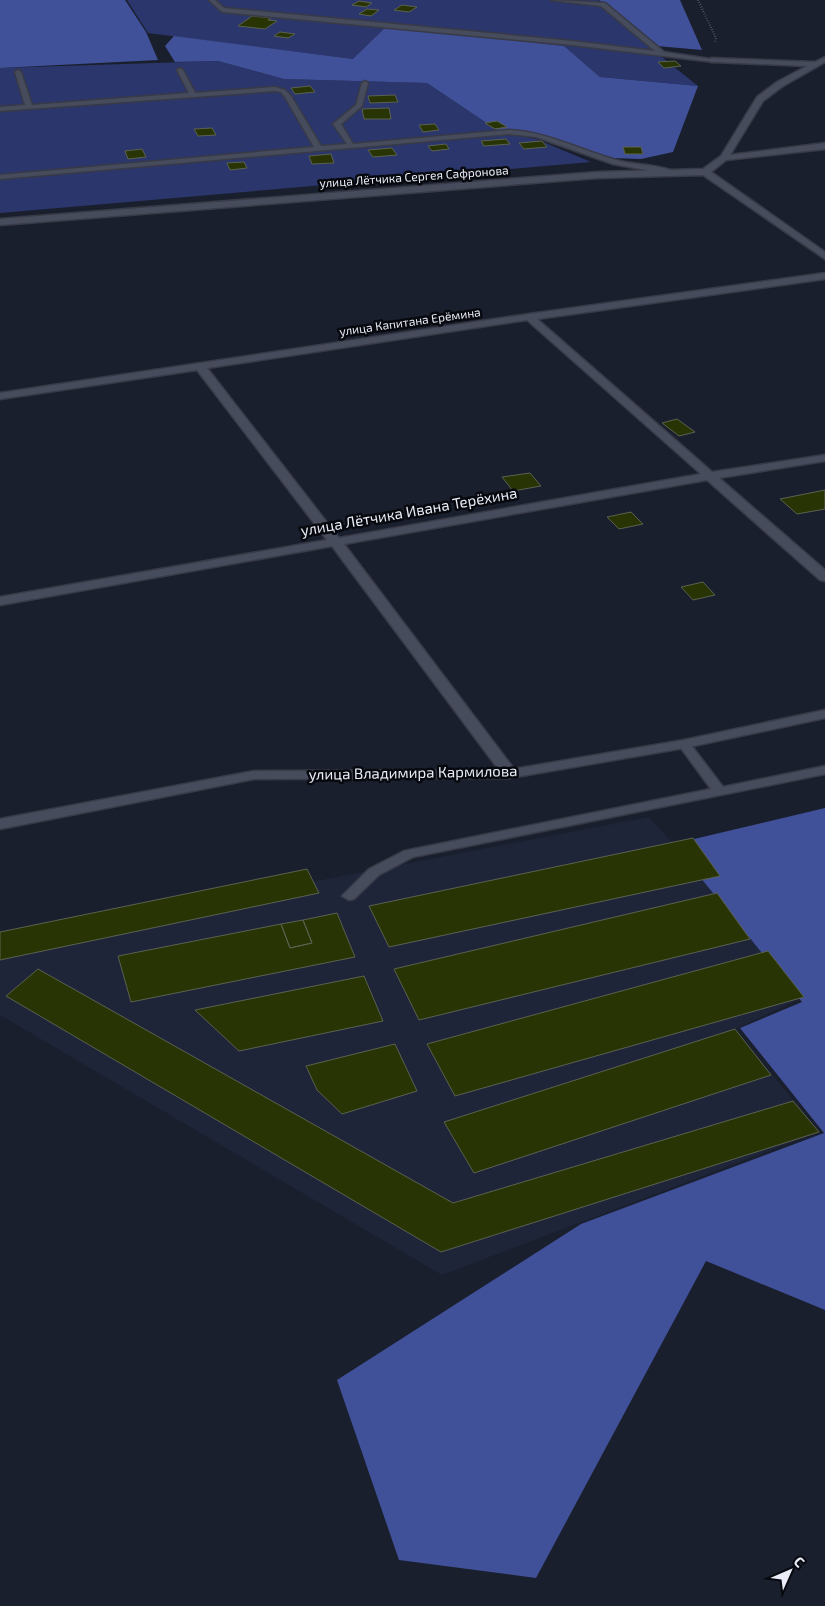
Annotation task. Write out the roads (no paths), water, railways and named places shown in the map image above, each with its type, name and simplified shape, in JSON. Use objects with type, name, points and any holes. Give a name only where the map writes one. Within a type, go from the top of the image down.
[{"type":"street","points":[[714,60],[820,64]]},
{"type":"street","points":[[825,60],[780,84],[760,99],[724,158],[705,172],[825,256]]},
{"type":"street","points":[[724,158],[825,146]]},
{"type":"street","name":"улица Лётчика Сергея Сафронова","points":[[0,222],[598,175],[705,172]]},
{"type":"street","name":"улица Капитана Ерёмина","points":[[0,396],[529,317],[825,276]]},
{"type":"street","points":[[529,317],[825,577]]},
{"type":"street","points":[[200,366],[335,541],[510,774]]},
{"type":"street","name":"улица Лётчика Ивана Терёхина","points":[[0,600],[709,476],[825,458]]},
{"type":"street","name":"улица Владимира Кармилова","points":[[0,824],[254,776],[510,774],[684,744],[825,714]]},
{"type":"lane","points":[[212,0],[222,10],[562,42],[714,60]]},
{"type":"lane","points":[[554,0],[603,4],[662,54]]},
{"type":"lane","points":[[180,70],[193,94]]},
{"type":"lane","points":[[18,72],[29,107]]},
{"type":"lane","points":[[352,147],[337,124],[359,106],[365,83]]},
{"type":"lane","points":[[0,110],[266,89],[283,91],[288,96],[319,150]]},
{"type":"lane","points":[[0,177],[524,132],[550,137],[616,162],[673,173]]},
{"type":"lane","points":[[684,744],[720,792]]},
{"type":"lane","points":[[349,896],[374,872],[409,854],[825,770]]}]
